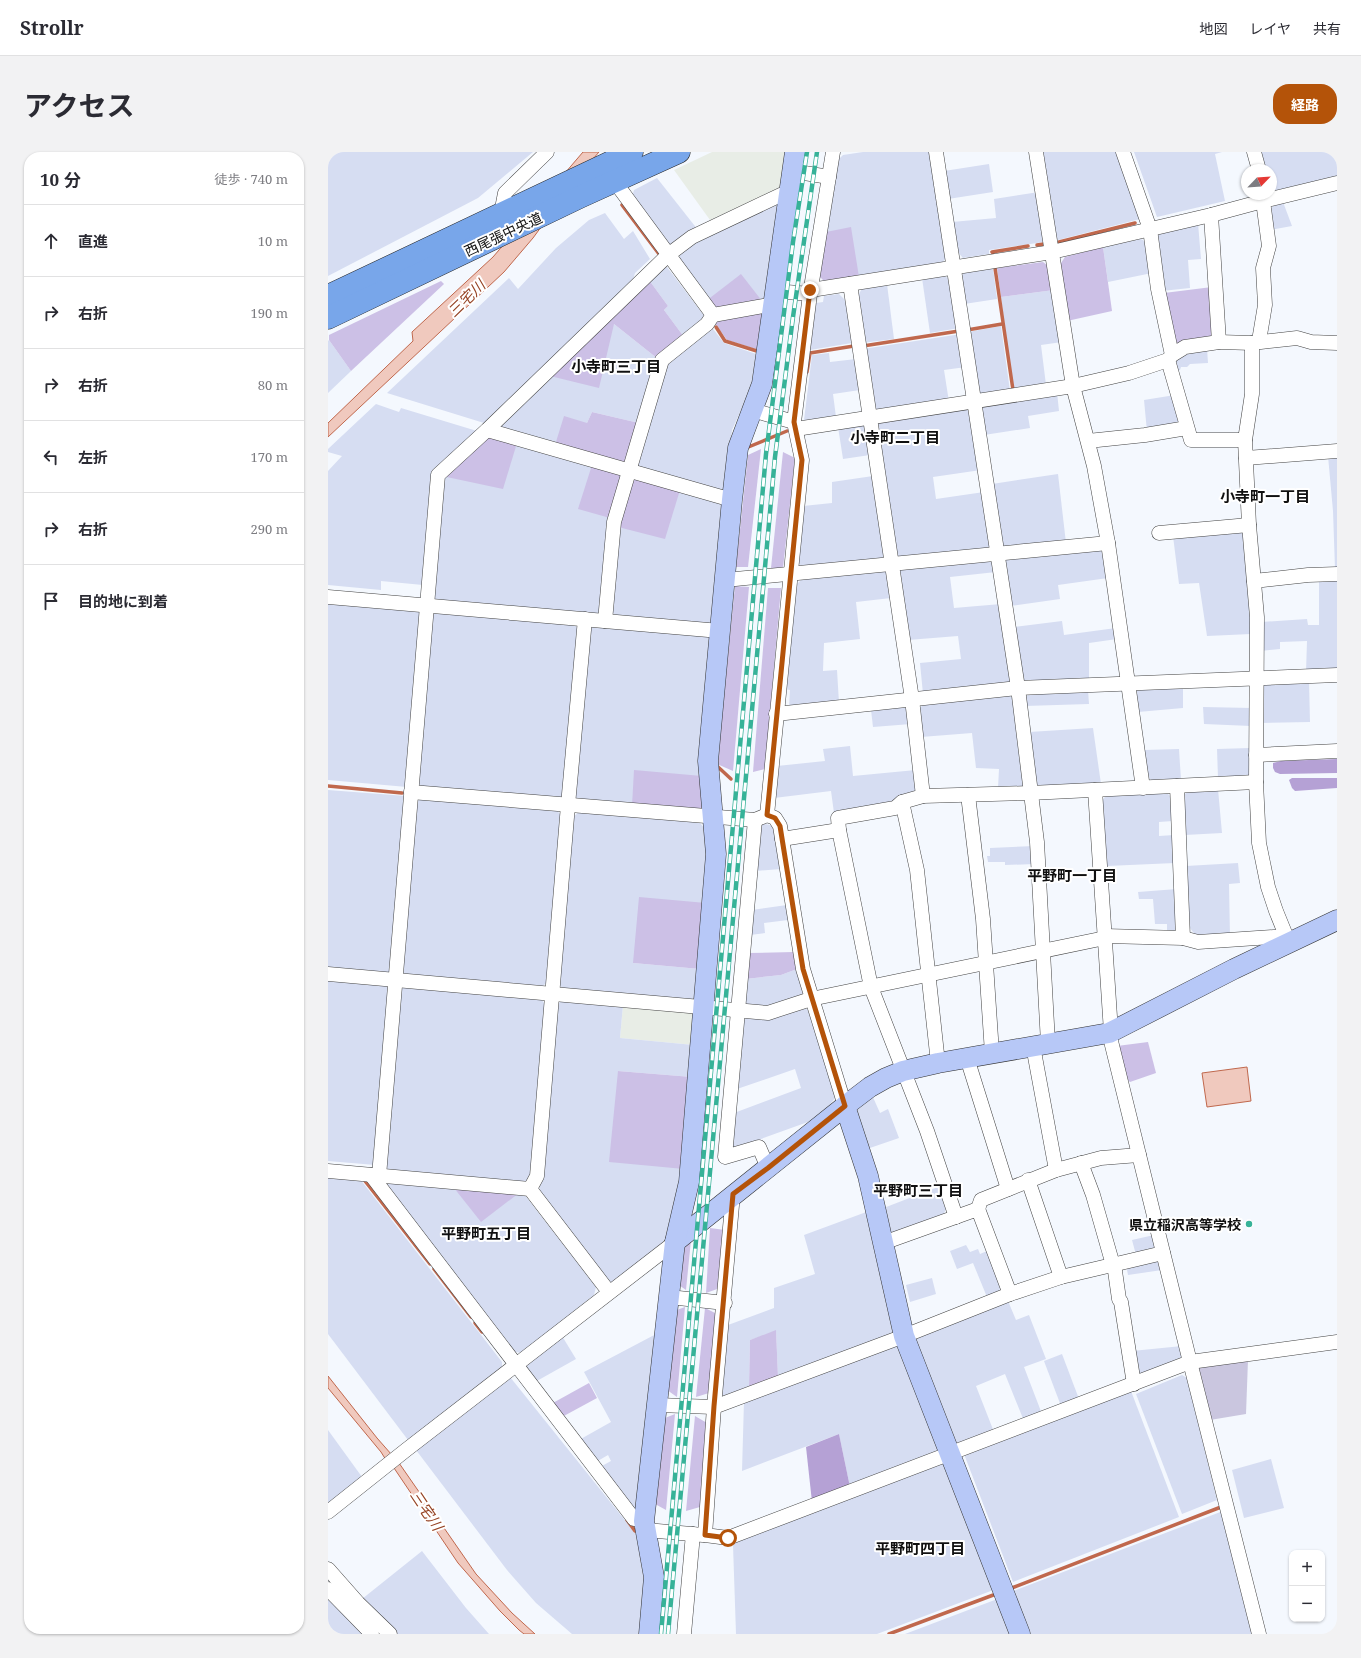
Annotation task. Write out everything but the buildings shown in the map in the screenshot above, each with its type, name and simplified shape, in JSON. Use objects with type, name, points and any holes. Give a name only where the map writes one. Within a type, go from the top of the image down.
[{"type":"main road","name":"西尾張中央道","points":[[328,318],[580,197],[613,172],[632,152]]},
{"type":"main road","name":"西尾張中央道","points":[[328,296],[507,211],[613,172],[679,152]]},
{"type":"street","points":[[507,211],[505,193],[547,152]]},
{"type":"street","points":[[768,1168],[759,1147],[725,1157],[737,1010],[761,818],[776,714],[802,460],[795,426],[810,292],[833,152]]},
{"type":"street","points":[[936,152],[1018,688],[1030,793],[1038,842],[1043,950],[1040,1045],[1056,1170]]},
{"type":"street","points":[[1036,152],[1073,386],[1094,466],[1108,543],[1143,788]]},
{"type":"street","points":[[1123,152],[1150,229],[1158,289],[1170,357],[1191,440],[1245,440]]},
{"type":"street","points":[[1254,152],[1257,164]]},
{"type":"street","points":[[649,1634],[654,1576],[645,1525],[675,1242],[689,1182],[716,854],[708,761],[738,448],[762,384],[794,162],[829,177]]},
{"type":"street","points":[[613,172],[668,255],[713,315]]},
{"type":"street","points":[[1277,196],[1337,183]]},
{"type":"street","points":[[789,191],[692,237],[668,255],[487,430],[438,475],[395,980],[375,1175],[516,1365],[634,1519],[645,1525],[699,1535],[728,1538],[1190,1362],[1337,1342]]},
{"type":"street","points":[[605,621],[614,522],[662,360],[707,324],[713,315],[775,297],[1052,252],[1211,215],[1259,200]]},
{"type":"street","points":[[1265,200],[1269,246],[1263,268],[1265,304],[1256,342],[1252,394],[1245,440],[1249,525],[1257,617],[1256,782],[1259,843],[1262,860],[1276,911],[1288,939]]},
{"type":"street","points":[[1211,215],[1219,342]]},
{"type":"street","points":[[850,284],[912,700],[922,796]]},
{"type":"street","points":[[752,410],[795,426],[869,418],[1073,386],[1130,373],[1170,357],[1185,347],[1219,342],[1256,342],[1297,338],[1311,342],[1337,343]]},
{"type":"street","points":[[1088,441],[1145,435],[1187,428]]},
{"type":"street","points":[[487,430],[732,500]]},
{"type":"street","points":[[1246,458],[1337,451]]},
{"type":"street","points":[[1159,533],[1249,525]]},
{"type":"street","points":[[725,580],[790,575],[1108,543]]},
{"type":"street","points":[[1254,581],[1308,575],[1337,574]]},
{"type":"street","points":[[328,597],[720,631]]},
{"type":"street","points":[[530,1189],[537,1176],[585,619]]},
{"type":"street","points":[[776,714],[1018,688],[1337,675]]},
{"type":"street","points":[[1256,755],[1337,751]]},
{"type":"street","points":[[956,1217],[927,1131],[871,986],[839,830],[838,818],[895,808],[902,802],[922,796],[1030,793],[1256,782]]},
{"type":"street","points":[[1177,786],[1183,938]]},
{"type":"street","points":[[1095,790],[1110,1032],[1163,1253],[1259,1634]]},
{"type":"street","points":[[411,792],[712,817],[775,818],[780,826],[803,969],[868,1176],[904,1336],[1020,1634]]},
{"type":"street","points":[[968,795],[983,919],[992,1053]]},
{"type":"street","points":[[902,802],[917,870],[938,1063]]},
{"type":"street","points":[[782,839],[839,830]]},
{"type":"street","points":[[328,1512],[675,1242],[733,1194],[870,1087],[903,1071],[938,1063],[1110,1032],[1288,939],[1337,920]]},
{"type":"street","points":[[328,974],[704,1006],[768,1013],[812,999],[1105,937],[1183,938],[1198,942],[1288,939]]},
{"type":"street","points":[[966,1058],[1008,1188]]},
{"type":"street","points":[[1010,1294],[978,1209],[981,1200],[1028,1180],[1081,1163],[1101,1158],[1139,1156]]},
{"type":"street","points":[[1081,1163],[1093,1195],[1114,1264],[1119,1299],[1122,1302],[1134,1384]]},
{"type":"street","points":[[328,1171],[530,1189],[609,1292]]},
{"type":"street","points":[[1028,1180],[1061,1277]]},
{"type":"street","points":[[684,1634],[699,1535],[714,1406],[733,1194]]},
{"type":"street","points":[[883,1243],[978,1209]]},
{"type":"street","points":[[657,1405],[714,1406],[904,1336],[1010,1294],[1061,1277],[1163,1253]]},
{"type":"street","points":[[669,1296],[724,1303]]},
{"type":"street","points":[[328,1569],[358,1603],[390,1634]]},
{"type":"street","points":[[328,1589],[372,1634]]},
{"type":"shaded area","points":[[328,152],[533,152],[478,198],[328,276]]},
{"type":"shaded area","points":[[712,152],[788,152],[784,181],[778,189],[710,220],[674,170]]},
{"type":"shaded area","points":[[863,152],[932,152],[948,255],[942,263],[859,277],[826,232],[836,162],[843,155]]},
{"type":"shaded area","points":[[1041,152],[1118,152],[1140,219],[1058,240],[1055,237]]},
{"type":"shaded area","points":[[1134,152],[1222,152],[1215,154],[1225,201],[1157,217]]},
{"type":"shaded area","points":[[1260,152],[1337,152],[1337,176],[1277,190],[1277,164],[1263,164]]},
{"type":"shaded area","points":[[989,164],[993,192],[948,199],[944,171]]},
{"type":"shaded area","points":[[657,178],[698,230],[668,247],[632,197],[634,190]]},
{"type":"shaded area","points":[[1039,192],[1044,242],[989,250],[989,254],[963,258],[956,250],[952,222],[996,218],[994,199]]},
{"type":"shaded area","points":[[776,201],[780,205],[768,291],[762,301],[706,301],[679,264],[680,253],[695,241]]},
{"type":"shaded area","points":[[1283,202],[1292,226],[1270,230],[1267,214],[1274,205]]},
{"type":"shaded area","points":[[605,213],[624,239],[633,231],[650,259],[635,273],[632,283],[484,423],[387,393],[509,278],[518,289],[556,248],[589,220]]},
{"type":"shaded area","points":[[1198,223],[1201,259],[1188,260],[1190,288],[1162,291],[1155,243],[1160,231]]},
{"type":"shaded area","points":[[851,227],[859,277],[826,283],[819,276],[826,232]]},
{"type":"shaded area","points":[[1141,239],[1149,244],[1152,273],[1108,282],[1103,247]]},
{"type":"shaded area","points":[[1103,247],[1112,311],[1067,321],[1059,266],[1065,257]]},
{"type":"shaded area","points":[[1043,262],[1051,268],[1054,290],[1001,297],[997,268]]},
{"type":"shaded area","points":[[663,267],[667,267],[705,317],[684,337],[664,310],[668,306],[649,280]]},
{"type":"shaded area","points":[[993,268],[997,299],[964,304],[960,279],[965,271]]},
{"type":"shaded area","points":[[741,274],[762,301],[723,310],[708,304],[706,301]]},
{"type":"shaded area","points":[[943,275],[952,281],[959,328],[930,333],[922,278]]},
{"type":"shaded area","points":[[649,280],[668,306],[664,310],[684,337],[658,359],[614,324],[599,388],[550,376]]},
{"type":"shaded area","points":[[441,281],[444,284],[351,371],[329,340],[329,335]]},
{"type":"shaded area","points":[[887,284],[894,339],[862,343],[857,297],[863,287]]},
{"type":"shaded area","points":[[1212,287],[1216,337],[1175,348],[1164,293]]},
{"type":"shaded area","points":[[1054,290],[1062,342],[1041,345],[1046,385],[1013,389],[1001,297]]},
{"type":"shaded area","points":[[839,294],[846,301],[852,343],[810,350],[816,303],[823,302],[824,296]]},
{"type":"shaded area","points":[[766,312],[762,351],[727,340],[714,322]]},
{"type":"shaded area","points":[[614,324],[658,359],[639,423],[592,412],[587,423],[555,445],[501,429],[500,425],[550,376]]},
{"type":"shaded area","points":[[710,325],[724,343],[756,354],[751,388],[732,430],[725,490],[723,494],[639,470],[636,464],[666,362]]},
{"type":"shaded area","points":[[1001,326],[1010,391],[983,395],[978,392],[968,332]]},
{"type":"shaded area","points":[[961,334],[966,367],[944,370],[949,402],[878,413],[872,407],[863,349]]},
{"type":"shaded area","points":[[329,340],[351,371],[328,393],[328,341]]},
{"type":"shaded area","points":[[1207,348],[1208,363],[1190,364],[1187,367],[1181,367],[1180,370],[1175,371],[1172,360],[1187,350]]},
{"type":"shaded area","points":[[829,353],[830,362],[856,359],[860,390],[833,394],[836,417],[804,420],[812,355]]},
{"type":"shaded area","points":[[1057,392],[1059,411],[1028,416],[1030,428],[984,435],[981,407]]},
{"type":"shaded area","points":[[1175,395],[1183,423],[1147,432],[1144,400]]},
{"type":"shaded area","points":[[376,404],[399,412],[401,408],[477,431],[432,472],[423,585],[381,581],[381,590],[328,585],[328,471],[342,456],[328,452],[328,449]]},
{"type":"shaded area","points":[[967,407],[973,410],[981,470],[933,477],[936,499],[984,492],[992,546],[989,551],[900,559],[894,555],[874,426],[879,420]]},
{"type":"shaded area","points":[[592,412],[639,423],[627,463],[555,445],[564,416],[587,423]]},
{"type":"shaded area","points":[[861,423],[866,427],[870,455],[843,459],[838,427]]},
{"type":"shaded area","points":[[494,437],[517,443],[503,489],[442,476],[485,438]]},
{"type":"shaded area","points":[[517,443],[592,465],[610,518],[601,611],[595,615],[436,602],[433,596],[442,476]]},
{"type":"shaded area","points":[[761,449],[748,567],[736,567],[748,455]]},
{"type":"shaded area","points":[[783,452],[795,458],[783,568],[771,568]]},
{"type":"shaded area","points":[[1337,455],[1337,569],[1335,569],[1333,511],[1328,456]]},
{"type":"shaded area","points":[[592,465],[620,474],[623,480],[610,518],[578,509]]},
{"type":"shaded area","points":[[1058,474],[1066,543],[1006,549],[1002,545],[992,484]]},
{"type":"shaded area","points":[[873,476],[885,555],[881,560],[803,568],[797,561],[803,506],[832,503],[832,482]]},
{"type":"shaded area","points":[[638,478],[680,490],[665,539],[618,527],[631,481]]},
{"type":"shaded area","points":[[680,490],[723,501],[714,618],[708,624],[616,617],[612,611],[618,527]]},
{"type":"shaded area","points":[[1240,530],[1245,536],[1252,616],[1251,634],[1207,636],[1199,583],[1179,584],[1173,536]]},
{"type":"shaded area","points":[[1099,549],[1104,555],[1108,578],[1058,585],[1060,599],[1010,606],[1004,562],[1008,558]]},
{"type":"shaded area","points":[[989,560],[995,565],[996,572],[950,577],[954,608],[1001,604],[1013,678],[1009,684],[923,694],[920,663],[961,659],[958,636],[908,640],[897,575],[901,568]]},
{"type":"shaded area","points":[[883,570],[889,575],[891,598],[856,602],[860,639],[824,643],[823,671],[837,670],[839,703],[789,708],[790,690],[784,689],[796,585],[804,577]]},
{"type":"shaded area","points":[[1337,579],[1337,671],[1306,672],[1307,641],[1280,642],[1280,649],[1260,651],[1261,622],[1307,619],[1308,625],[1319,625],[1319,580]]},
{"type":"shaded area","points":[[735,586],[749,587],[733,771],[717,764]]},
{"type":"shaded area","points":[[768,588],[781,588],[765,769],[753,772]]},
{"type":"shaded area","points":[[328,601],[416,608],[422,616],[407,787],[328,780]]},
{"type":"shaded area","points":[[435,612],[575,624],[578,630],[564,795],[558,799],[422,787],[416,781],[430,617]]},
{"type":"shaded area","points":[[1062,621],[1064,635],[1116,628],[1117,639],[1089,643],[1089,682],[1028,684],[1022,680],[1014,627]]},
{"type":"shaded area","points":[[594,625],[708,634],[713,641],[702,776],[632,806],[579,801],[574,795],[589,631]]},
{"type":"shaded area","points":[[1309,681],[1310,722],[1260,723],[1259,689],[1265,682]]},
{"type":"shaded area","points":[[1183,686],[1183,708],[1138,712],[1136,692],[1138,687]]},
{"type":"shaded area","points":[[1088,690],[1089,704],[1025,706],[1025,698],[1030,693]]},
{"type":"shaded area","points":[[1009,695],[1015,701],[1024,784],[1019,789],[998,788],[999,769],[976,768],[972,733],[921,737],[919,710],[923,704]]},
{"type":"shaded area","points":[[903,706],[910,712],[911,724],[873,727],[871,710]]},
{"type":"shaded area","points":[[1203,707],[1252,708],[1251,726],[1204,724]]},
{"type":"shaded area","points":[[1093,728],[1101,784],[1040,788],[1035,783],[1029,732]]},
{"type":"shaded area","points":[[850,746],[853,776],[916,770],[917,787],[913,793],[896,802],[834,813],[831,791],[774,798],[777,766],[825,761],[823,749]]},
{"type":"shaded area","points":[[1250,748],[1251,772],[1248,776],[1218,778],[1217,749]]},
{"type":"shaded area","points":[[1179,749],[1181,780],[1153,781],[1146,776],[1144,750]]},
{"type":"shaded area","points":[[1337,759],[1337,773],[1280,774],[1275,772],[1273,768],[1273,763],[1281,761]]},
{"type":"shaded area","points":[[634,770],[702,776],[704,806],[698,811],[632,806]]},
{"type":"shaded area","points":[[1292,778],[1337,778],[1337,788],[1295,791],[1289,780]]},
{"type":"shaded area","points":[[1218,789],[1222,833],[1185,835],[1183,796],[1188,791]]},
{"type":"shaded area","points":[[328,790],[406,796],[390,971],[385,975],[328,970]]},
{"type":"shaded area","points":[[1166,792],[1171,797],[1173,821],[1159,822],[1159,836],[1174,835],[1175,863],[1107,866],[1102,801],[1107,794]]},
{"type":"shaded area","points":[[420,799],[557,810],[562,817],[548,982],[541,987],[402,975],[414,804]]},
{"type":"shaded area","points":[[580,811],[700,823],[706,830],[706,903],[633,963],[700,969],[698,995],[692,1001],[563,989],[558,983],[572,818]]},
{"type":"shaded area","points":[[760,823],[770,825],[775,828],[781,869],[756,871]]},
{"type":"shaded area","points":[[1035,846],[1035,864],[1005,865],[1005,862],[988,862],[987,856],[990,856],[990,848]]},
{"type":"shaded area","points":[[1238,863],[1240,883],[1229,884],[1230,937],[1196,936],[1190,928],[1186,866]]},
{"type":"shaded area","points":[[1177,889],[1179,924],[1174,931],[1167,931],[1167,924],[1155,924],[1153,899],[1139,899],[1138,892]]},
{"type":"shaded area","points":[[639,897],[706,903],[700,969],[633,963]]},
{"type":"shaded area","points":[[787,905],[788,920],[764,923],[765,933],[750,935],[752,910]]},
{"type":"shaded area","points":[[794,952],[797,969],[781,975],[745,979],[748,953]]},
{"type":"shaded area","points":[[797,969],[803,992],[801,997],[767,1007],[748,1006],[744,999],[745,979],[781,975]]},
{"type":"shaded area","points":[[328,978],[385,983],[390,991],[375,1165],[328,1161]]},
{"type":"shaded area","points":[[405,986],[541,999],[545,1004],[530,1177],[525,1182],[390,1171],[384,1165],[399,992]]},
{"type":"shaded area","points":[[563,1000],[623,1005],[620,1038],[694,1045],[692,1077],[618,1071],[684,1169],[666,1241],[612,1282],[605,1281],[539,1195],[556,1005]]},
{"type":"shaded area","points":[[623,1005],[692,1011],[697,1017],[694,1045],[620,1038]]},
{"type":"shaded area","points":[[803,1008],[808,1010],[836,1097],[819,1118],[736,1148],[732,1146],[734,1113],[801,1088],[795,1069],[737,1089],[743,1021],[749,1016]]},
{"type":"shaded area","points":[[1148,1042],[1156,1073],[1130,1082],[1126,1078],[1117,1046]]},
{"type":"shaded area","points":[[618,1071],[692,1077],[684,1169],[609,1162]]},
{"type":"shaded area","points":[[872,1095],[880,1113],[888,1109],[899,1138],[864,1150],[855,1108]]},
{"type":"shaded area","points":[[328,1176],[360,1179],[502,1362],[502,1369],[408,1440],[328,1334]]},
{"type":"shaded area","points":[[388,1182],[524,1194],[596,1287],[594,1295],[521,1353],[512,1351],[385,1187]]},
{"type":"shaded area","points":[[938,1187],[946,1209],[943,1216],[891,1233],[885,1230],[881,1209]]},
{"type":"shaded area","points":[[454,1188],[519,1193],[481,1222]]},
{"type":"shaded area","points":[[869,1211],[896,1333],[778,1377],[776,1331],[750,1340],[749,1387],[725,1397],[720,1392],[728,1325],[774,1308],[774,1288],[815,1274],[804,1235]]},
{"type":"shaded area","points":[[710,1228],[725,1230],[720,1288],[706,1293]]},
{"type":"shaded area","points":[[1154,1235],[1157,1248],[1136,1255],[1132,1240]]},
{"type":"shaded area","points":[[691,1240],[686,1290],[676,1283],[680,1248]]},
{"type":"shaded area","points":[[966,1245],[970,1252],[978,1249],[980,1254],[987,1251],[1001,1286],[998,1293],[987,1297],[973,1263],[957,1269],[950,1251]]},
{"type":"shaded area","points":[[1156,1257],[1162,1270],[1128,1275],[1126,1264]]},
{"type":"shaded area","points":[[932,1278],[936,1294],[910,1302],[906,1285]]},
{"type":"shaded area","points":[[1008,1301],[1016,1320],[1029,1315],[1046,1359],[1024,1367],[1042,1414],[1024,1421],[1005,1374],[976,1386],[994,1432],[958,1446],[915,1338]]},
{"type":"shaded area","points":[[685,1307],[677,1397],[667,1390],[674,1311]]},
{"type":"shaded area","points":[[705,1308],[717,1314],[709,1393],[696,1397]]},
{"type":"shaded area","points":[[776,1330],[778,1377],[749,1387],[750,1340]]},
{"type":"shaded area","points":[[658,1333],[639,1509],[634,1511],[600,1467],[611,1461],[608,1455],[596,1462],[579,1440],[611,1422],[584,1372]]},
{"type":"shaded area","points":[[562,1336],[576,1359],[535,1382],[526,1370],[528,1363]]},
{"type":"shaded area","points":[[896,1345],[902,1348],[941,1448],[938,1454],[850,1487],[839,1434],[742,1471],[744,1401]]},
{"type":"shaded area","points":[[1182,1346],[1184,1354],[1181,1362],[1139,1377],[1132,1351]]},
{"type":"shaded area","points":[[1062,1354],[1079,1399],[1061,1406],[1044,1361]]},
{"type":"shaded area","points":[[1248,1360],[1246,1414],[1210,1420],[1197,1370],[1202,1364]]},
{"type":"shaded area","points":[[1182,1375],[1187,1378],[1217,1500],[1182,1514],[1136,1394]]},
{"type":"shaded area","points":[[510,1377],[636,1534],[646,1579],[641,1634],[572,1634],[536,1603],[507,1570],[416,1450]]},
{"type":"shaded area","points":[[589,1383],[597,1398],[562,1417],[551,1404]]},
{"type":"shaded area","points":[[1131,1391],[1179,1517],[1013,1582],[964,1454]]},
{"type":"shaded area","points":[[675,1414],[666,1510],[655,1504],[665,1418]]},
{"type":"shaded area","points":[[695,1416],[707,1423],[700,1507],[686,1511]]},
{"type":"shaded area","points":[[328,1430],[362,1477],[328,1504]]},
{"type":"shaded area","points":[[839,1434],[850,1487],[812,1502],[806,1447]]},
{"type":"shaded area","points":[[1271,1459],[1284,1508],[1244,1518],[1232,1470]]},
{"type":"shaded area","points":[[941,1463],[948,1466],[996,1589],[877,1634],[736,1634],[734,1541]]},
{"type":"shaded area","points":[[1223,1511],[1254,1634],[1028,1634],[1011,1592]]},
{"type":"shaded area","points":[[422,1551],[466,1608],[489,1634],[398,1634],[362,1599]]},
{"type":"shaded area","points":[[328,1592],[368,1634],[328,1634]]},
{"type":"shaded area","points":[[1000,1598],[1014,1634],[905,1634]]},
{"type":"water","name":"三宅川","points":[[583,152],[599,152],[580,174],[533,238],[504,272],[328,437],[328,423],[413,341],[412,332],[493,257]]},
{"type":"water","points":[[1247,1067],[1251,1101],[1207,1107],[1202,1073]]},
{"type":"water","name":"三宅川","points":[[328,1376],[377,1438],[399,1463],[476,1574],[512,1613],[535,1634],[524,1634],[519,1630],[500,1611],[458,1563],[394,1468],[328,1388]]},
{"type":"waterway","points":[[622,205],[659,254]]},
{"type":"waterway","points":[[1059,242],[1135,223]]},
{"type":"waterway","points":[[1037,245],[1044,244]]},
{"type":"waterway","points":[[993,253],[992,252],[1028,246]]},
{"type":"waterway","points":[[995,268],[1013,390]]},
{"type":"waterway","points":[[967,330],[1002,324]]},
{"type":"waterway","points":[[716,327],[725,341],[760,352]]},
{"type":"waterway","points":[[863,346],[959,331]]},
{"type":"waterway","points":[[807,372],[810,353],[854,346]]},
{"type":"waterway","points":[[746,448],[787,431]]},
{"type":"waterway","points":[[716,765],[731,779]]},
{"type":"waterway","points":[[328,786],[402,793]]},
{"type":"waterway","points":[[365,1181],[430,1264]]},
{"type":"waterway","points":[[434,1269],[471,1317]]},
{"type":"waterway","points":[[475,1323],[482,1332]]},
{"type":"waterway","points":[[1009,1589],[1221,1507]]},
{"type":"waterway","points":[[627,1520],[635,1531]]},
{"type":"waterway","points":[[889,1634],[996,1594]]},
{"type":"railway","points":[[661,1634],[766,454],[793,242],[807,152]]},
{"type":"railway","points":[[668,1634],[775,457],[793,317],[817,152]]},
{"type":"place","name":"県立稲沢高等学校","points":[[1249,1224]]},
{"type":"district","name":"小寺町三丁目","points":[[616,366]]},
{"type":"district","name":"小寺町二丁目","points":[[895,437]]},
{"type":"district","name":"小寺町一丁目","points":[[1265,496]]},
{"type":"district","name":"平野町一丁目","points":[[1072,875]]},
{"type":"district","name":"平野町三丁目","points":[[918,1190]]},
{"type":"district","name":"平野町五丁目","points":[[486,1233]]},
{"type":"district","name":"平野町四丁目","points":[[920,1548]]},
{"type":"route","points":[[728,1538],[705,1535],[714,1406],[733,1194],[845,1106],[803,969],[780,826],[775,818],[767,815],[802,460],[794,422],[810,290]]}]
